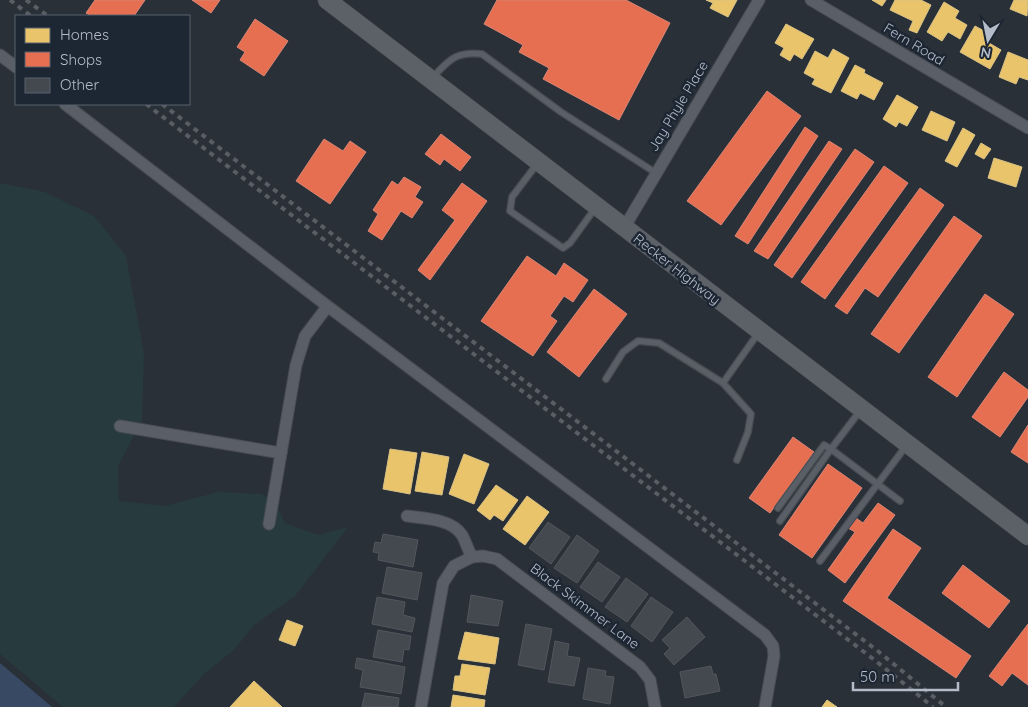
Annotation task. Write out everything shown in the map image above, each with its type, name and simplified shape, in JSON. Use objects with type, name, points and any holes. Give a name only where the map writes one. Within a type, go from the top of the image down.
[{"type":"main road","name":"Recker Highway","points":[[327,0],[1028,536]]},
{"type":"street","name":"Jay Phyle Place","points":[[624,228],[759,0]]},
{"type":"street","name":"Fern Road","points":[[811,0],[1028,128]]},
{"type":"street","points":[[0,55],[15,66]]},
{"type":"street","points":[[66,105],[327,307],[765,635],[773,646],[774,656],[765,707]]},
{"type":"street","points":[[269,524],[296,365],[305,336],[327,307]]},
{"type":"street","points":[[120,426],[281,453]]},
{"type":"street","points":[[407,516],[438,520],[452,527],[461,534],[472,557],[454,566],[443,583],[421,707]]},
{"type":"street","name":"Black Skimmer Lane","points":[[472,557],[483,556],[497,559],[640,667],[650,680],[655,707]]},
{"type":"lane","points":[[430,79],[451,58],[468,52],[482,54],[561,112],[656,173]]},
{"type":"lane","points":[[538,162],[512,197],[510,211],[563,248],[570,244],[596,206]]},
{"type":"lane","points":[[722,383],[759,332]]},
{"type":"lane","points":[[606,379],[623,352],[638,340],[659,343],[722,383],[751,414],[748,432],[737,460]]},
{"type":"lane","points":[[780,521],[861,410]]},
{"type":"lane","points":[[778,508],[824,445],[900,501]]},
{"type":"lane","points":[[820,561],[908,445]]},
{"type":"green space","points":[[0,183],[45,192],[94,216],[126,256],[144,354],[142,420],[118,466],[119,501],[165,506],[218,492],[262,494],[277,507],[285,523],[318,535],[348,527],[295,596],[254,625],[234,650],[205,673],[174,707],[63,707],[0,654]]},
{"type":"water","points":[[0,663],[52,707],[0,707]]},
{"type":"building: Homes","points":[[706,0],[737,0],[728,17],[710,8],[713,3]]},
{"type":"building: Homes","points":[[872,0],[886,0],[882,6]]},
{"type":"building: Homes","points":[[895,0],[921,0],[931,5],[917,33],[909,30],[913,21],[890,10]]},
{"type":"building: Homes","points":[[1014,0],[1028,0],[1027,16],[1010,9]]},
{"type":"building: Homes","points":[[944,2],[959,11],[955,18],[967,25],[960,39],[948,32],[942,41],[927,32]]},
{"type":"building: Homes","points":[[786,24],[814,39],[802,59],[794,54],[790,61],[780,55],[784,48],[775,43]]},
{"type":"building: Homes","points":[[975,26],[988,33],[984,40],[1001,50],[990,69],[960,52]]},
{"type":"building: Homes","points":[[833,49],[849,58],[831,93],[812,84],[815,79],[804,73],[815,51],[828,58]]},
{"type":"building: Homes","points":[[1008,52],[1028,60],[1028,80],[1019,77],[1016,84],[999,77]]},
{"type":"building: Homes","points":[[855,65],[865,70],[864,73],[883,83],[874,100],[860,93],[857,99],[841,91]]},
{"type":"building: Homes","points":[[897,95],[918,107],[907,126],[899,122],[896,127],[883,119]]},
{"type":"building: Homes","points":[[931,111],[955,122],[947,141],[922,130]]},
{"type":"building: Homes","points":[[963,128],[975,135],[957,167],[945,161]]},
{"type":"building: Homes","points":[[981,143],[991,149],[984,159],[975,154]]},
{"type":"building: Homes","points":[[994,158],[1022,167],[1016,187],[988,178]]},
{"type":"building: Homes","points":[[390,449],[417,453],[410,494],[383,489]]},
{"type":"building: Homes","points":[[422,452],[449,457],[442,495],[415,491]]},
{"type":"building: Homes","points":[[464,454],[489,464],[474,504],[449,494]]},
{"type":"building: Homes","points":[[496,485],[518,500],[503,521],[494,515],[490,520],[477,510]]},
{"type":"building: Homes","points":[[527,496],[549,512],[525,545],[503,529]]},
{"type":"building: Homes","points":[[287,620],[303,626],[295,646],[279,640]]},
{"type":"building: Homes","points":[[465,632],[499,638],[495,664],[458,659]]},
{"type":"building: Homes","points":[[462,664],[490,668],[485,695],[453,690],[455,676],[460,676]]},
{"type":"building: Homes","points":[[254,681],[282,707],[230,707]]},
{"type":"building: Homes","points":[[453,695],[485,700],[484,707],[451,707]]},
{"type":"building: Homes","points":[[827,700],[837,707],[822,707]]},
{"type":"building: Shops","points":[[95,0],[145,0],[135,15],[89,15],[86,13]]},
{"type":"building: Shops","points":[[192,0],[220,0],[211,13]]},
{"type":"building: Shops","points":[[497,0],[626,0],[670,23],[619,120],[543,79],[549,68],[519,52],[523,45],[484,24]]},
{"type":"building: Shops","points":[[255,19],[288,41],[264,76],[240,60],[245,52],[237,47]]},
{"type":"building: Shops","points":[[767,91],[801,116],[721,225],[687,201]]},
{"type":"building: Shops","points":[[805,127],[818,136],[748,244],[735,236]]},
{"type":"building: Shops","points":[[441,134],[471,157],[460,171],[444,159],[440,165],[425,154]]},
{"type":"building: Shops","points":[[324,139],[343,151],[350,141],[366,152],[330,204],[296,181]]},
{"type":"building: Shops","points":[[829,141],[842,149],[768,259],[754,251]]},
{"type":"building: Shops","points":[[855,149],[874,162],[792,278],[774,265]]},
{"type":"building: Shops","points":[[884,166],[908,183],[825,299],[801,282]]},
{"type":"building: Shops","points":[[404,177],[421,187],[415,197],[423,202],[412,218],[401,211],[382,240],[368,231],[378,214],[373,210],[392,181],[398,185]]},
{"type":"building: Shops","points":[[462,183],[487,201],[430,280],[418,270],[455,220],[442,210]]},
{"type":"building: Shops","points":[[920,188],[944,205],[878,297],[865,288],[847,314],[835,306]]},
{"type":"building: Shops","points":[[954,216],[982,236],[899,353],[871,334]]},
{"type":"building: Shops","points":[[527,256],[556,276],[564,263],[588,280],[573,302],[564,296],[550,316],[557,321],[533,356],[481,321]]},
{"type":"building: Shops","points":[[594,289],[627,314],[579,377],[547,352]]},
{"type":"building: Shops","points":[[985,294],[1014,314],[957,397],[928,377]]},
{"type":"building: Shops","points":[[1004,372],[1028,390],[1028,397],[1000,437],[972,417]]},
{"type":"building: Shops","points":[[1028,425],[1028,463],[1011,452]]},
{"type":"building: Shops","points":[[793,437],[814,452],[770,513],[749,498]]},
{"type":"building: Shops","points":[[828,464],[862,488],[812,558],[779,535]]},
{"type":"building: Shops","points":[[878,503],[895,515],[845,583],[828,570],[855,532],[848,528],[856,518],[863,523]]},
{"type":"building: Shops","points":[[893,529],[921,548],[887,598],[971,656],[956,678],[843,601]]},
{"type":"building: Shops","points":[[963,565],[1010,601],[989,628],[942,593]]},
{"type":"building: Shops","points":[[1028,624],[1028,685],[1012,673],[1002,686],[989,676]]},
{"type":"building: Other","points":[[548,522],[570,537],[551,564],[529,548]]},
{"type":"building: Other","points":[[383,534],[418,540],[413,567],[378,560],[379,553],[373,552],[375,542],[381,543]]},
{"type":"building: Other","points":[[577,535],[599,551],[577,583],[554,568]]},
{"type":"building: Other","points":[[598,562],[620,577],[602,602],[580,587]]},
{"type":"building: Other","points":[[387,567],[422,573],[417,600],[382,593]]},
{"type":"building: Other","points":[[626,578],[648,594],[627,622],[605,607]]},
{"type":"building: Other","points":[[471,595],[503,601],[498,626],[467,622]]},
{"type":"building: Other","points":[[377,597],[405,602],[403,615],[415,618],[412,632],[372,624]]},
{"type":"building: Other","points":[[651,597],[673,612],[652,642],[631,626]]},
{"type":"building: Other","points":[[687,617],[705,637],[674,665],[664,654],[670,648],[662,640]]},
{"type":"building: Other","points":[[526,624],[552,629],[544,670],[518,665]]},
{"type":"building: Other","points":[[378,630],[411,636],[409,650],[404,649],[402,662],[373,657]]},
{"type":"building: Other","points":[[555,641],[569,644],[567,656],[580,658],[574,686],[548,682]]},
{"type":"building: Other","points":[[357,658],[405,667],[401,694],[360,687],[363,670],[355,668]]},
{"type":"building: Other","points":[[711,666],[713,674],[716,674],[720,691],[685,698],[680,672]]},
{"type":"building: Other","points":[[588,668],[606,671],[605,676],[614,677],[610,704],[583,699]]},
{"type":"building: Other","points":[[365,693],[399,698],[398,707],[362,707]]},
{"type":"railway","points":[[10,0],[30,15]]},
{"type":"railway","points":[[26,0],[47,15]]},
{"type":"railway","points":[[147,105],[872,658],[933,707]]},
{"type":"railway","points":[[163,105],[879,652],[946,707]]}]
